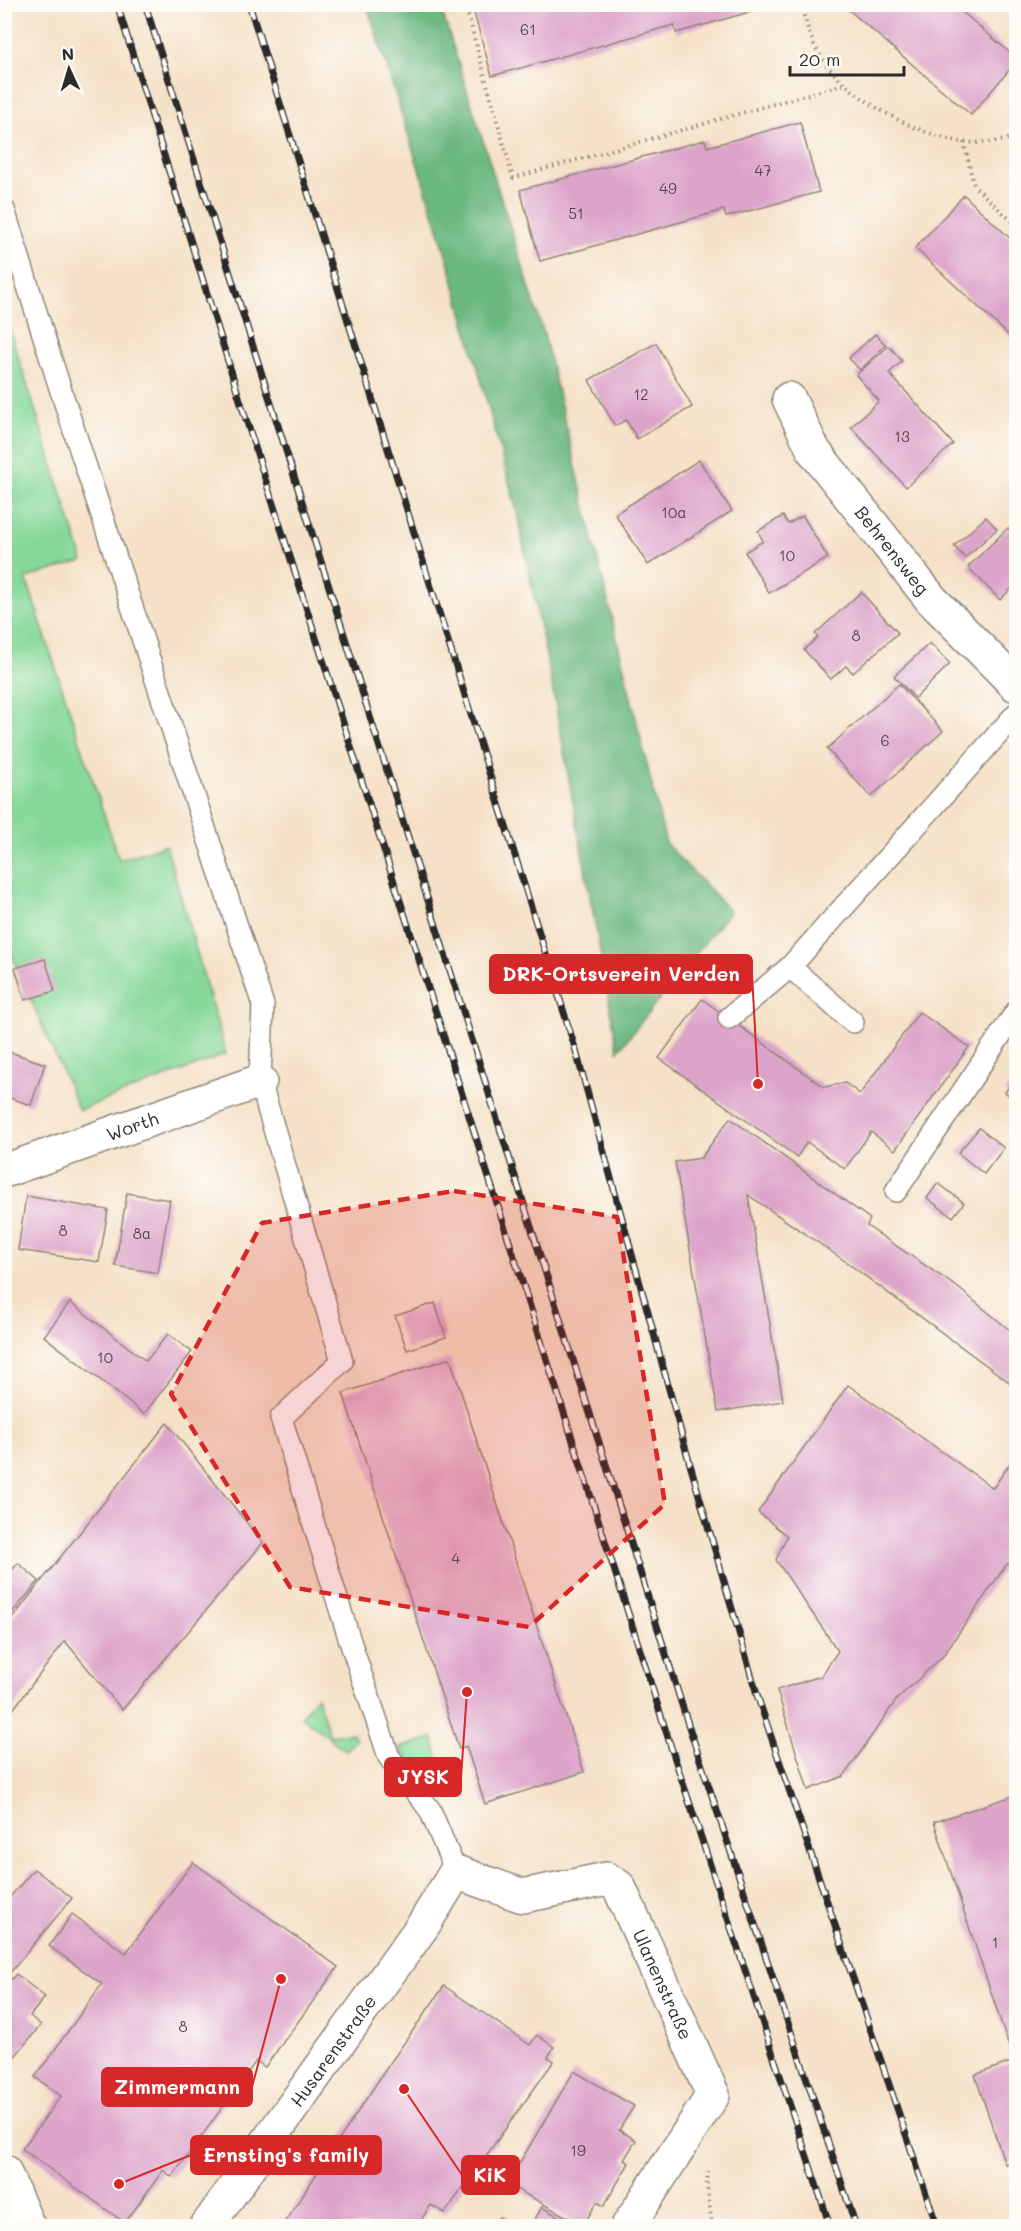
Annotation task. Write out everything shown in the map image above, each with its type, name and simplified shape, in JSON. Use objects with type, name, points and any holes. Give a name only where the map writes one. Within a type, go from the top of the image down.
[{"type":"street","name":"Behrensweg","points":[[789,399],[814,451],[924,591],[1017,685]]},
{"type":"street","name":"Worth","points":[[4,1172],[260,1081]]},
{"type":"street","name":"Husarenstraße","points":[[207,2226],[424,1924],[456,1872]]},
{"type":"street","name":"Ulanenstraße","points":[[456,1872],[523,1896],[607,1879],[619,1887],[713,2095],[628,2226]]},
{"type":"street","points":[[4,2171],[28,2226]]},
{"type":"lane","points":[[4,210],[61,391],[263,1005],[260,1081],[342,1361],[281,1418],[388,1757],[430,1810],[456,1872]]},
{"type":"lane","points":[[729,1018],[790,967],[1017,714]]},
{"type":"lane","points":[[790,967],[853,1022]]},
{"type":"lane","points":[[896,1191],[1017,1012]]},
{"type":"path","points":[[465,4],[513,178],[844,84]]},
{"type":"path","points":[[801,4],[818,52],[844,84],[881,110],[922,131],[964,142],[1005,141],[1017,137]]},
{"type":"path","points":[[964,142],[974,186],[1017,225]]},
{"type":"highlighted area","points":[[454,1191],[617,1217],[665,1504],[529,1627],[290,1587],[171,1394],[262,1223]]},
{"type":"green space","points":[[367,5],[440,5],[544,334],[666,844],[730,911],[618,1051],[551,680],[515,504],[447,257]]},
{"type":"green space","points":[[4,312],[83,561],[26,578],[119,860],[166,845],[226,1054],[79,1110],[5,940]]},
{"type":"green space","points":[[317,1696],[330,1736],[353,1733],[356,1739],[346,1751],[301,1716]]},
{"type":"green space","points":[[433,1738],[449,1796],[424,1780],[399,1748]]},
{"type":"building","points":[[479,4],[767,4],[767,7],[676,33],[674,25],[492,76],[472,6]]},
{"type":"building","points":[[842,4],[953,4],[1016,58],[1016,62],[971,115]]},
{"type":"building","points":[[800,122],[819,192],[726,217],[724,210],[540,261],[520,190],[705,140],[707,147]]},
{"type":"building","points":[[964,195],[1016,244],[1016,342],[915,248]]},
{"type":"building","points":[[875,334],[886,345],[860,370],[849,358]]},
{"type":"building","points":[[656,343],[692,407],[637,439],[626,420],[615,426],[589,380]]},
{"type":"building","points":[[889,346],[902,361],[889,373],[953,444],[906,487],[851,427],[879,401],[856,375]]},
{"type":"building","points":[[699,460],[732,511],[648,565],[615,514]]},
{"type":"building","points":[[783,516],[788,524],[803,516],[828,558],[769,593],[745,552],[763,541],[758,531]]},
{"type":"building","points":[[986,517],[997,529],[965,558],[954,546]]},
{"type":"building","points":[[1008,528],[1016,536],[1016,584],[1000,600],[968,567]]},
{"type":"building","points":[[861,592],[898,633],[853,673],[846,666],[831,679],[804,650],[818,637],[815,634]]},
{"type":"building","points":[[930,643],[950,664],[915,698],[894,676]]},
{"type":"building","points":[[899,684],[943,731],[871,797],[827,749]]},
{"type":"building","points":[[45,959],[55,991],[25,1000],[15,968]]},
{"type":"building","points":[[702,999],[824,1087],[845,1083],[860,1094],[919,1012],[969,1047],[895,1150],[871,1132],[845,1169],[807,1142],[797,1157],[659,1058]]},
{"type":"building","points":[[7,1051],[45,1064],[31,1105],[4,1096],[4,1059]]},
{"type":"building","points":[[1016,1077],[1016,1102],[1005,1092]]},
{"type":"building","points":[[730,1118],[870,1219],[867,1226],[957,1287],[1016,1335],[1016,1387],[842,1259],[748,1195],[783,1401],[718,1412],[675,1162],[701,1158]]},
{"type":"building","points":[[979,1128],[1004,1148],[984,1174],[958,1153]]},
{"type":"building","points":[[938,1183],[964,1203],[953,1217],[927,1198]]},
{"type":"building","points":[[127,1193],[170,1200],[158,1273],[115,1266]]},
{"type":"building","points":[[26,1196],[108,1210],[99,1262],[18,1250]]},
{"type":"building","points":[[70,1302],[146,1361],[168,1334],[192,1352],[144,1414],[44,1336]]},
{"type":"building","points":[[435,1303],[446,1337],[407,1350],[395,1316]]},
{"type":"building","points":[[450,1358],[584,1772],[485,1804],[466,1746],[459,1749],[343,1393]]},
{"type":"building","points":[[848,1385],[993,1488],[1016,1455],[1016,1564],[1007,1564],[942,1657],[897,1699],[844,1776],[808,1790],[777,1690],[821,1676],[838,1651],[776,1560],[787,1536],[758,1512]]},
{"type":"building","points":[[167,1423],[263,1543],[122,1710],[65,1641],[8,1716],[5,1713],[5,1627]]},
{"type":"building","points":[[18,1563],[39,1581],[5,1621],[5,1579]]},
{"type":"building","points":[[1016,1795],[1016,2160],[1005,2164],[975,2075],[1014,2061],[934,1822]]},
{"type":"building","points":[[193,1862],[338,1967],[265,2067],[256,2061],[172,2177],[163,2170],[125,2223],[22,2149],[61,2096],[35,2077],[102,1984],[49,1946],[72,1914],[126,1953]]},
{"type":"building","points":[[34,1869],[72,1898],[9,1974],[4,1968],[4,1904]]},
{"type":"building","points":[[16,1974],[45,1997],[30,2016],[41,2025],[6,2067],[4,2066],[4,1988]]},
{"type":"building","points":[[444,1986],[530,2045],[537,2035],[554,2047],[548,2057],[554,2061],[445,2213],[431,2205],[417,2226],[282,2226],[388,2066]]},
{"type":"building","points":[[574,2071],[634,2106],[619,2130],[636,2140],[624,2160],[629,2163],[604,2206],[597,2202],[583,2226],[507,2184]]},
{"type":"building","points":[[542,2207],[575,2226],[531,2226]]},
{"type":"building","points":[[499,2217],[515,2226],[493,2226]]},
{"type":"railway","points":[[117,4],[245,416],[671,1747],[830,2226]]},
{"type":"railway","points":[[145,4],[688,1724],[856,2226]]},
{"type":"railway","points":[[249,4],[576,1051],[685,1447],[758,1698],[937,2226]]},
{"type":"place","name":"DRK-Ortsverein Verden","points":[[758,1084]]},
{"type":"place","name":"JYSK","points":[[467,1692]]},
{"type":"place","name":"Zimmermann","points":[[281,1979]]},
{"type":"place","name":"KiK","points":[[404,2089]]},
{"type":"place","name":"Ernsting's family","points":[[119,2184]]}]
